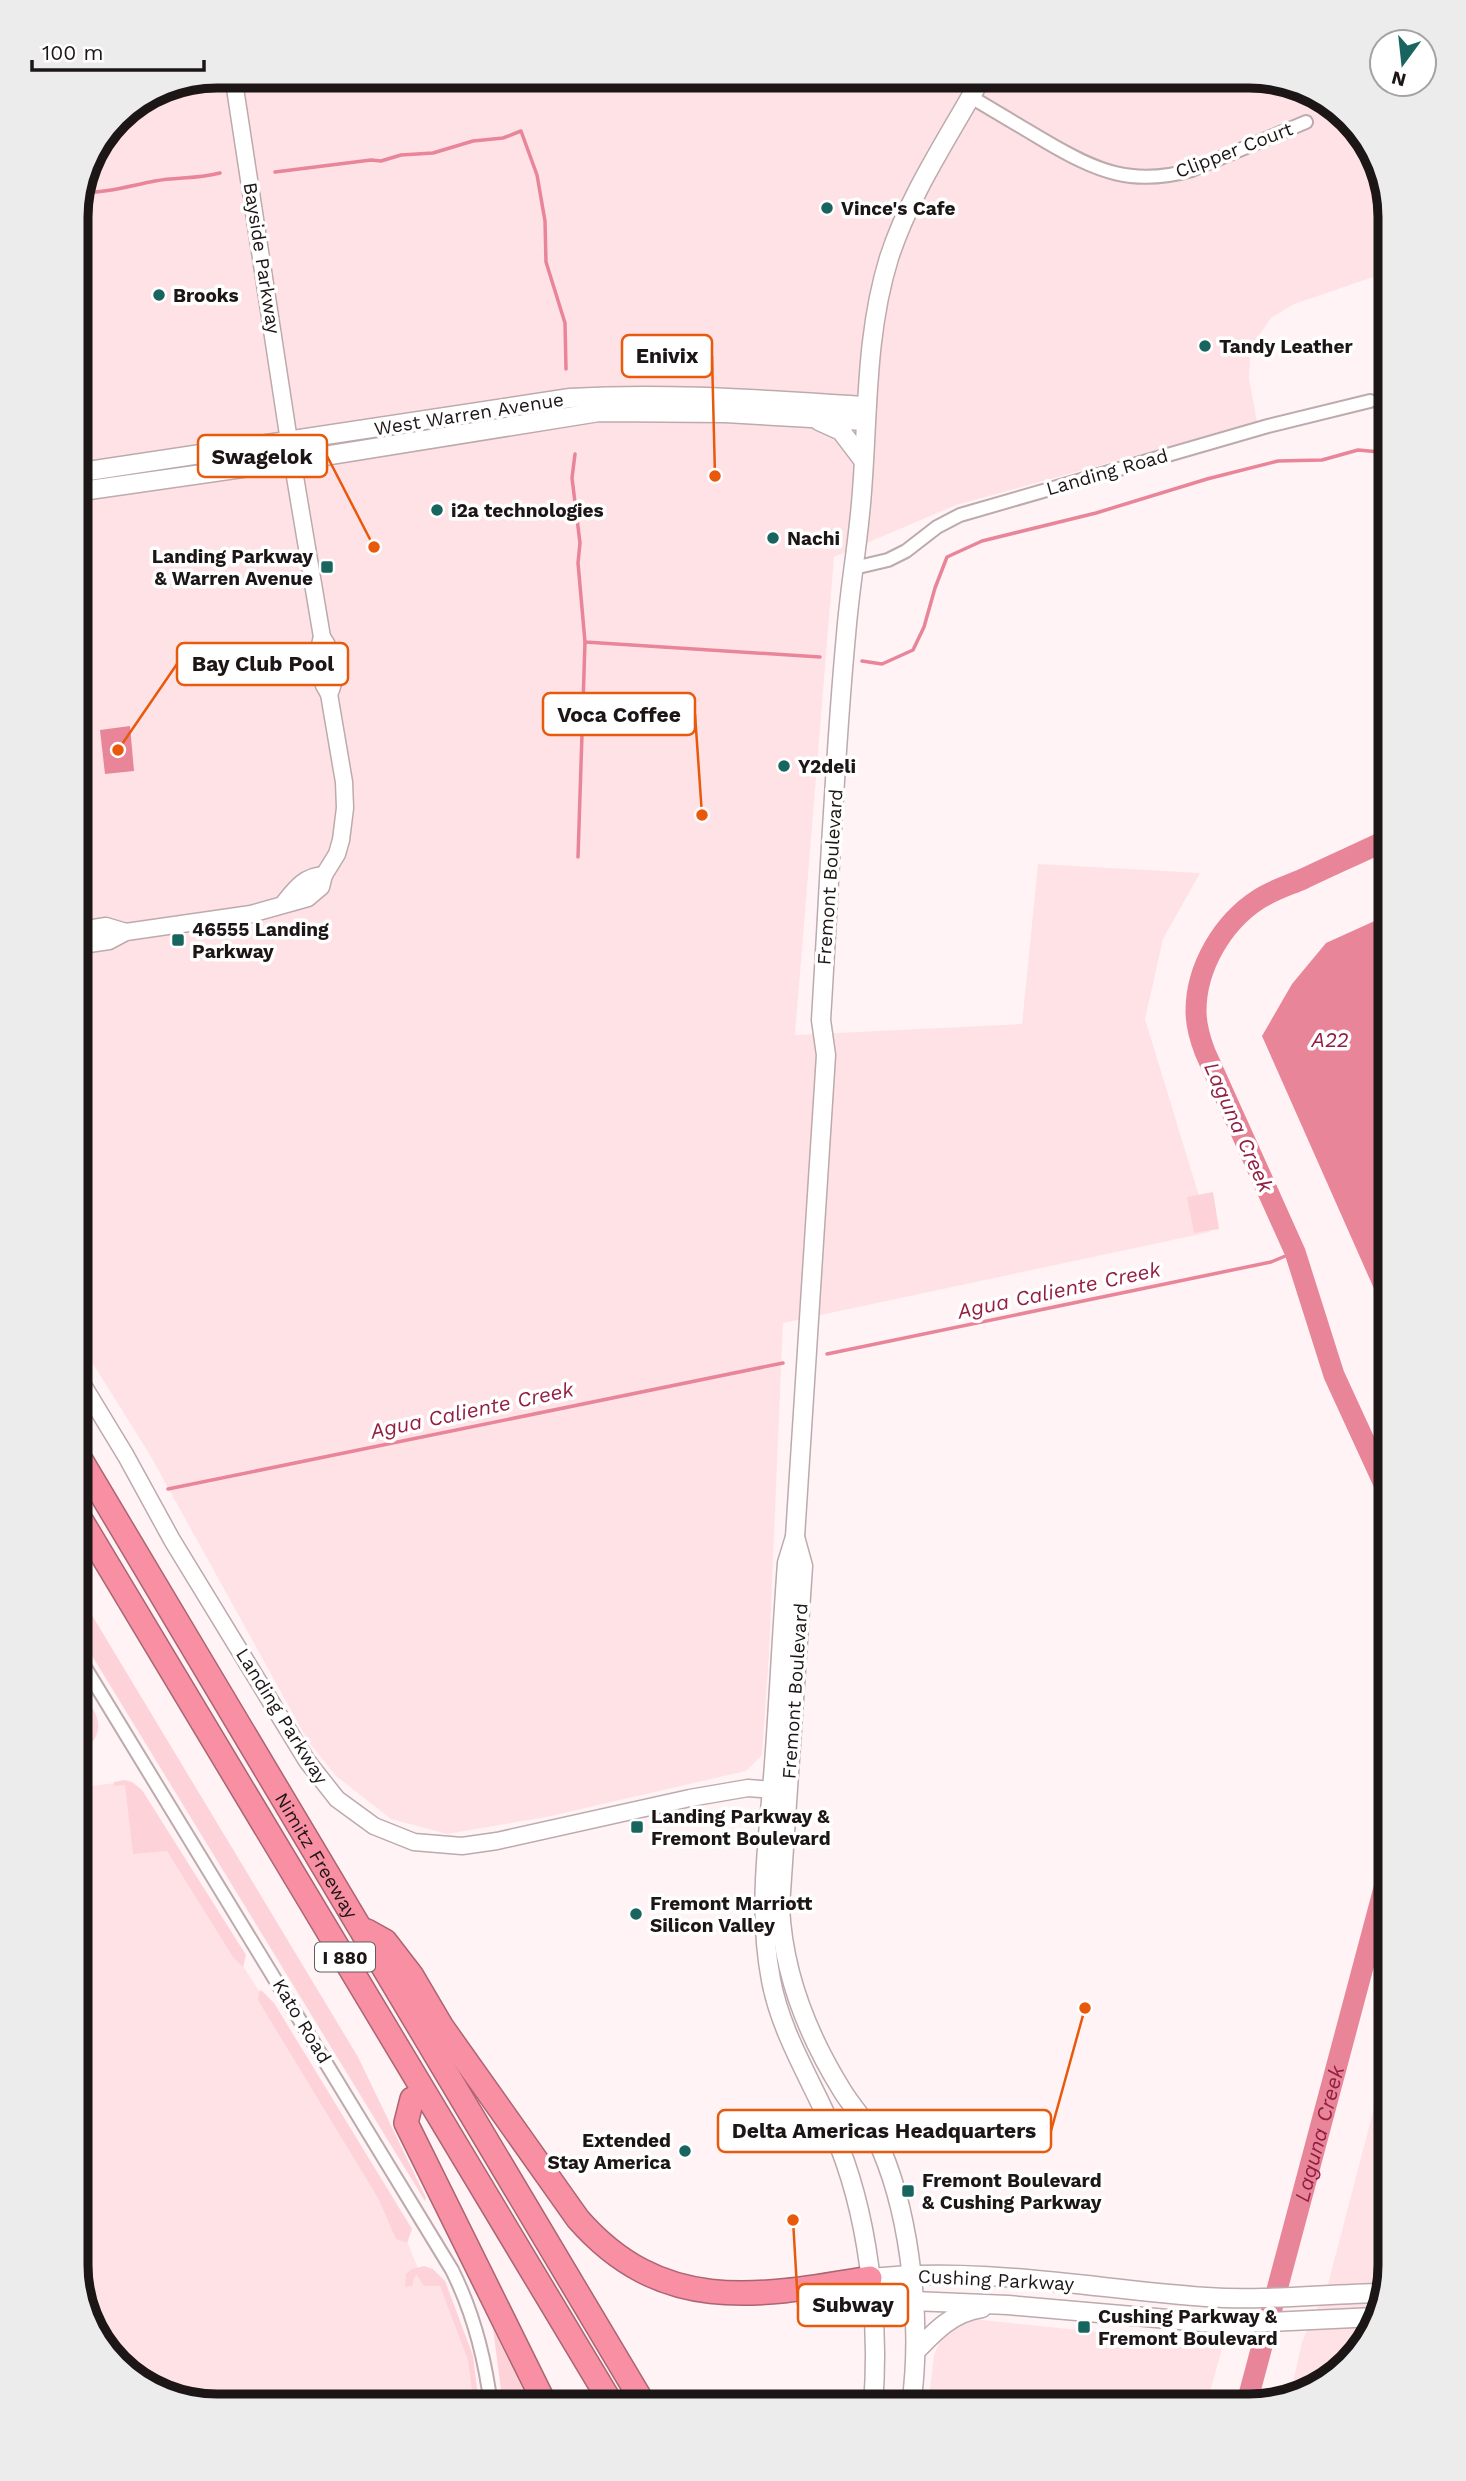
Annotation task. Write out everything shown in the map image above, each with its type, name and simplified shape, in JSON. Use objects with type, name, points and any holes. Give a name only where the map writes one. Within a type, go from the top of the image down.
[{"type":"highway","name":"Nimitz Freeway","points":[[88,1472],[640,2393]]},
{"type":"highway","name":"I 880","points":[[88,1532],[605,2393]]},
{"type":"highway","name":"I 880","points":[[88,1558],[591,2393]]},
{"type":"highway","points":[[360,1927],[385,1941],[412,1976],[450,2038],[578,2219],[597,2241],[620,2260],[644,2274],[672,2285],[702,2292],[760,2293],[870,2278]]},
{"type":"highway","points":[[412,2099],[406,2123],[540,2393]]},
{"type":"main road","name":"Fremont Boulevard","points":[[912,2394],[916,2351],[913,2301],[900,2215],[888,2168],[880,2147],[843,2092],[810,2029],[802,2012],[786,1956],[780,1908],[780,1791],[787,1563],[795,1537],[826,1055],[821,1020],[845,647],[860,512],[865,413],[876,310],[889,259],[906,214],[976,88]]},
{"type":"main road","name":"West Warren Avenue","points":[[88,471],[570,398],[724,397],[865,413]]},
{"type":"main road","name":"West Warren Avenue","points":[[88,490],[293,461],[600,412],[725,413],[813,418],[865,413]]},
{"type":"main road","points":[[813,418],[841,431],[863,460]]},
{"type":"main road","name":"Fremont Boulevard","points":[[780,1791],[764,1882],[767,1950],[776,1998],[799,2060],[833,2130],[856,2199],[870,2278],[876,2360],[874,2394]]},
{"type":"main road","points":[[776,1998],[786,2002],[802,2026],[810,2029]]},
{"type":"main road","points":[[799,2060],[818,2066],[829,2082],[843,2092]]},
{"type":"main road","name":"Cushing Parkway","points":[[870,2278],[910,2275],[1042,2279],[1208,2297],[1375,2293]]},
{"type":"main road","name":"Cushing Parkway","points":[[870,2278],[884,2293],[913,2301],[1008,2305],[1203,2323],[1366,2318]]},
{"type":"main road","points":[[916,2351],[939,2328],[961,2314],[1008,2305]]},
{"type":"street","name":"Bayside Parkway","points":[[235,88],[289,441]]},
{"type":"street","name":"Clipper Court","points":[[971,97],[1082,162],[1116,174],[1134,177],[1174,175],[1192,170],[1306,121]]},
{"type":"street","name":"Landing Road","points":[[853,568],[888,560],[960,515],[1268,426],[1370,401]]},
{"type":"street","points":[[88,944],[110,941],[126,932],[251,914],[283,904],[296,888],[312,876],[324,875],[337,854],[345,808],[344,782],[329,694],[321,682],[317,653],[322,637],[289,441]]},
{"type":"street","points":[[88,929],[106,926],[126,932]]},
{"type":"street","name":"Landing Parkway","points":[[88,1395],[172,1540],[307,1761],[337,1799],[374,1826],[414,1842],[461,1846],[497,1841],[690,1798],[748,1788],[780,1791]]},
{"type":"street","name":"Kato Road","points":[[88,1672],[452,2270],[480,2338],[489,2393]]},
{"type":"shaded area","points":[[208,88],[1258,88],[1291,94],[1321,109],[1335,120],[1357,145],[1374,183],[1378,217],[1378,275],[1294,304],[1271,318],[1259,335],[1250,358],[1249,379],[1257,422],[956,505],[834,557],[795,1035],[1022,1024],[1038,864],[1200,873],[1163,939],[1145,1019],[1210,1232],[783,1323],[762,1755],[746,1771],[546,1817],[447,1834],[391,1819],[336,1776],[308,1741],[150,1455],[88,1356],[88,208],[97,167],[109,145],[125,125],[145,109],[167,97]]},
{"type":"shaded area","points":[[1213,1192],[1219,1229],[1194,1233],[1187,1197]]},
{"type":"shaded area","points":[[88,1609],[358,2057],[426,2198],[425,2201],[88,1649]]},
{"type":"shaded area","points":[[88,1708],[93,1709],[98,1723],[96,1735],[89,1745]]},
{"type":"shaded area","points":[[114,1782],[132,1782],[142,1790],[246,1955],[243,1967],[233,1957],[167,1851],[133,1854],[125,1785],[114,1786]]},
{"type":"shaded area","points":[[125,1782],[403,2217],[399,2222],[424,2283],[445,2281],[473,2356],[477,2393],[208,2393],[175,2387],[145,2372],[120,2350],[109,2336],[94,2306],[88,2273],[88,1786]]},
{"type":"shaded area","points":[[261,1990],[274,2003],[412,2229],[407,2243],[396,2239],[378,2198],[258,2000]]},
{"type":"shaded area","points":[[1378,2093],[1378,2264],[1372,2306],[1357,2336],[1346,2350],[1321,2372],[1292,2386],[1302,2342],[1328,2284]]},
{"type":"shaded area","points":[[424,2266],[433,2269],[445,2281],[473,2356],[477,2393],[472,2393],[468,2360],[440,2286],[424,2286],[417,2275],[412,2286],[405,2287],[406,2274],[412,2269]]},
{"type":"shaded area","points":[[973,2319],[1223,2345],[1209,2394],[929,2394],[934,2355],[940,2341],[954,2329]]},
{"type":"shaded area","points":[[493,2328],[525,2393],[501,2393]]},
{"type":"water","points":[[130,726],[134,771],[105,774],[100,730]]},
{"type":"water","name":"A22","points":[[1378,919],[1378,1298],[1262,1036],[1292,984],[1326,943]]},
{"type":"waterway","points":[[275,172],[433,153],[473,141],[503,138],[521,131],[537,175],[545,221],[546,262],[565,323],[566,369]]},
{"type":"waterway","points":[[90,192],[220,173]]},
{"type":"waterway","points":[[862,661],[882,664],[913,650],[924,627],[947,557],[982,541],[1096,513],[1207,479],[1278,461],[1322,460],[1358,450],[1378,452]]},
{"type":"waterway","points":[[575,454],[572,478],[580,543],[578,563],[585,642],[820,657]]},
{"type":"waterway","points":[[578,857],[585,642]]},
{"type":"waterway","name":"Laguna Creek","points":[[1378,844],[1270,893],[1234,920],[1206,962],[1197,994],[1196,1011],[1205,1052],[1295,1252],[1334,1375],[1378,1471]]},
{"type":"waterway","name":"Agua Caliente Creek","points":[[827,1354],[1271,1262],[1295,1252]]},
{"type":"waterway","name":"Agua Caliente Creek","points":[[168,1489],[783,1363]]},
{"type":"waterway","name":"Laguna Creek","points":[[1249,2394],[1378,1911]]},
{"type":"place","name":"Vince's Cafe","points":[[827,208]]},
{"type":"place","name":"Brooks","points":[[159,295]]},
{"type":"place","name":"Tandy Leather","points":[[1205,346]]},
{"type":"place","name":"Enivix","points":[[715,476]]},
{"type":"place","name":"i2a technologies","points":[[437,510]]},
{"type":"place","name":"Nachi","points":[[773,538]]},
{"type":"place","name":"Swagelok","points":[[374,547]]},
{"type":"place","name":"Landing Parkway & Warren Avenue","points":[[327,567]]},
{"type":"place","name":"Bay Club Pool","points":[[118,750]]},
{"type":"place","name":"Y2deli","points":[[784,766]]},
{"type":"place","name":"Voca Coffee","points":[[702,815]]},
{"type":"place","name":"46555 Landing Parkway","points":[[178,940]]},
{"type":"place","name":"Landing Parkway & Fremont Boulevard","points":[[637,1827]]},
{"type":"place","name":"Fremont Marriott Silicon Valley","points":[[636,1914]]},
{"type":"place","name":"Delta Americas Headquarters","points":[[1085,2008]]},
{"type":"place","name":"Extended Stay America","points":[[685,2151]]},
{"type":"place","name":"Fremont Boulevard & Cushing Parkway","points":[[908,2191]]},
{"type":"place","name":"Subway","points":[[793,2220]]},
{"type":"place","name":"Cushing Parkway & Fremont Boulevard","points":[[1084,2327]]}]
